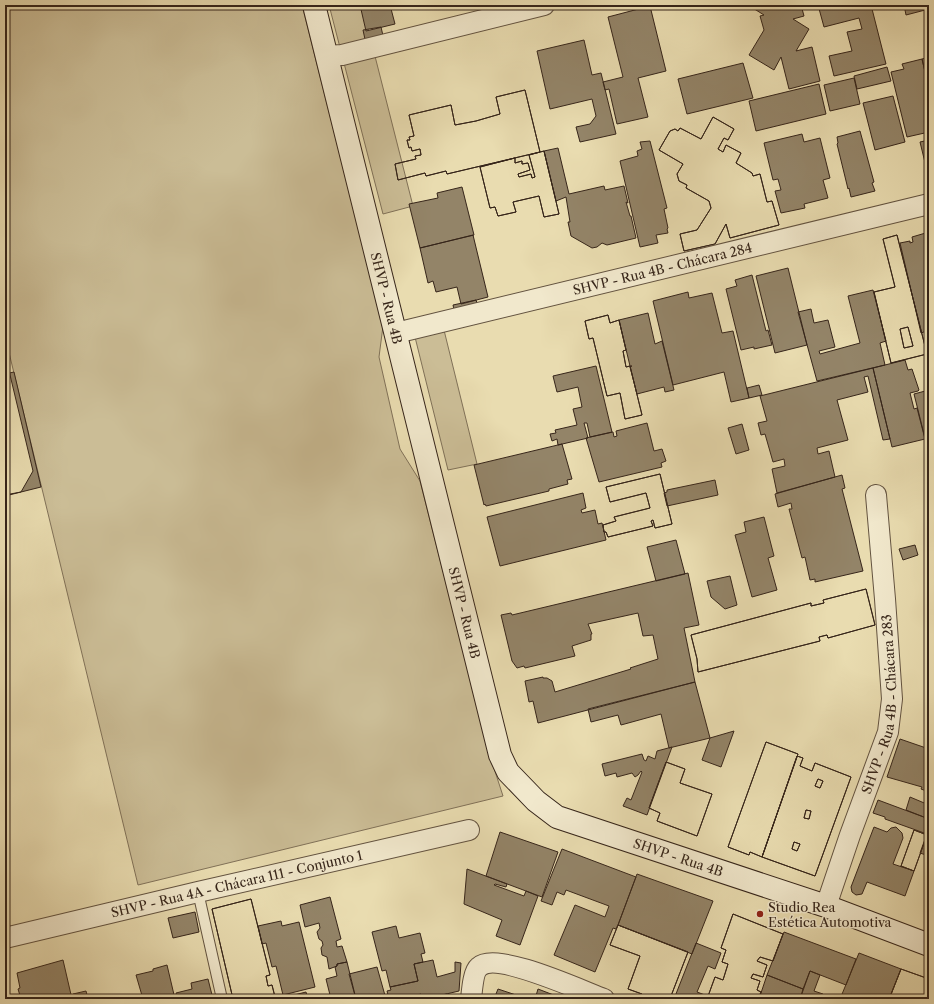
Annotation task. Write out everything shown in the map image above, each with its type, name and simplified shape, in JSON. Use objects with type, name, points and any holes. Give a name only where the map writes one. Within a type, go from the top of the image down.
[{"type":"street","name":"SHVP - Rua 4B","points":[[314,5],[500,755],[508,772],[536,801],[557,817],[826,906],[929,945]]},
{"type":"street","points":[[327,56],[342,55],[544,5]]},
{"type":"street","name":"SHVP - Rua 4B - Chácara 284","points":[[396,333],[929,204]]},
{"type":"street","name":"SHVP - Rua 4B - Chácara 283","points":[[826,906],[850,835],[888,732],[892,699],[876,495]]},
{"type":"street","name":"SHVP - Rua 4A - Chácara 111 - Conjunto 1","points":[[5,938],[469,830]]},
{"type":"street","points":[[471,999],[475,972],[478,967],[483,964],[509,964],[530,970],[604,999]]},
{"type":"lane","points":[[198,892],[222,999]]},
{"type":"shaded area","points":[[5,5],[302,5],[383,326],[379,357],[400,449],[420,481],[491,759],[503,796],[138,885],[5,336]]},
{"type":"shaded area","points":[[329,5],[362,5],[413,206],[383,214]]},
{"type":"shaded area","points":[[442,322],[477,464],[448,470],[413,329]]},
{"type":"building","points":[[360,5],[390,5],[395,24],[366,31]]},
{"type":"building","points":[[748,5],[801,5],[804,16],[793,19],[809,29],[796,51],[812,47],[820,81],[789,89],[781,57],[774,70],[749,55],[764,30],[760,16],[764,15]]},
{"type":"building","points":[[818,5],[871,5],[886,64],[834,76],[829,56],[852,51],[847,32],[862,29],[859,18],[824,27]]},
{"type":"building","points":[[904,5],[929,5],[929,9],[906,15]]},
{"type":"building","points":[[650,6],[666,71],[638,78],[648,117],[617,124],[609,89],[605,90],[603,82],[623,77],[608,17]]},
{"type":"building","points":[[381,27],[384,40],[366,44],[363,30]]},
{"type":"building","points":[[584,40],[592,75],[601,73],[616,134],[580,142],[576,127],[590,124],[596,116],[592,99],[550,109],[537,51]]},
{"type":"building","points":[[929,57],[929,89],[922,59]]},
{"type":"building","points":[[922,59],[928,84],[926,84],[929,96],[929,132],[907,137],[891,72],[904,69],[902,64]]},
{"type":"building","points":[[743,63],[753,98],[687,114],[678,79]]},
{"type":"building","points":[[887,67],[891,81],[857,89],[854,76]]},
{"type":"building","points":[[854,78],[860,104],[830,111],[824,85]]},
{"type":"building","points":[[819,84],[826,114],[756,131],[749,101]]},
{"type":"building","points":[[525,90],[540,152],[447,174],[446,171],[426,176],[425,173],[398,180],[395,164],[416,159],[415,156],[421,155],[420,149],[412,151],[411,147],[409,148],[407,140],[410,140],[409,137],[414,136],[409,115],[451,105],[455,125],[476,121],[500,114],[496,97]]},
{"type":"building","points":[[525,90],[540,152],[447,174],[446,171],[426,176],[425,173],[398,180],[395,164],[416,159],[415,156],[421,155],[420,149],[412,151],[411,147],[409,148],[407,140],[410,140],[409,137],[414,136],[409,115],[451,105],[455,125],[476,121],[500,114],[496,97]]},
{"type":"building","points":[[893,96],[905,142],[875,150],[863,103]]},
{"type":"building","points":[[713,117],[734,129],[728,140],[724,138],[718,149],[723,152],[726,145],[741,153],[736,163],[752,173],[753,176],[760,174],[767,202],[772,201],[779,225],[730,238],[726,224],[715,244],[684,251],[680,234],[697,230],[711,208],[709,201],[686,188],[687,185],[679,181],[677,174],[683,164],[659,150],[670,131],[675,129],[678,131],[680,128],[701,139]]},
{"type":"building","points":[[713,117],[734,129],[728,140],[724,138],[718,149],[723,152],[726,145],[741,153],[736,163],[752,173],[753,176],[760,174],[767,202],[772,201],[779,225],[730,238],[726,224],[715,244],[684,251],[680,234],[697,230],[711,208],[709,201],[686,188],[687,185],[679,181],[677,174],[683,164],[659,150],[670,131],[675,129],[678,131],[680,128],[701,139]]},
{"type":"building","points":[[860,131],[874,182],[872,183],[875,191],[851,197],[837,144],[837,137]]},
{"type":"building","points":[[802,134],[804,142],[820,138],[830,178],[823,180],[828,198],[804,204],[805,208],[781,213],[775,191],[781,190],[778,179],[773,180],[764,143]]},
{"type":"building","points":[[929,140],[929,179],[920,142]]},
{"type":"building","points":[[650,141],[667,208],[664,209],[668,233],[656,235],[658,243],[640,247],[620,161],[638,156],[637,151],[642,149],[640,142]]},
{"type":"building","points":[[558,148],[569,194],[604,186],[605,190],[624,186],[628,203],[626,202],[636,238],[607,245],[602,243],[597,247],[592,248],[571,236],[566,197],[556,201],[544,151]]},
{"type":"building","points":[[544,151],[559,214],[544,217],[539,196],[513,202],[516,212],[498,216],[495,207],[490,208],[480,167],[515,158],[515,163],[522,161],[522,164],[528,163],[530,170],[518,174],[519,177],[531,174],[532,178],[535,177],[529,155]]},
{"type":"building","points":[[544,151],[559,214],[544,217],[539,196],[513,202],[516,212],[498,216],[495,207],[490,208],[480,167],[515,158],[515,163],[522,161],[522,164],[528,163],[530,170],[518,174],[519,177],[531,174],[532,178],[535,177],[529,155]]},
{"type":"building","points":[[462,187],[474,235],[420,248],[409,204],[438,198],[437,193]]},
{"type":"building","points":[[929,232],[929,307],[927,308],[929,316],[929,330],[921,333],[900,243],[910,241],[910,243],[913,242],[912,237]]},
{"type":"building","points":[[473,235],[488,297],[461,304],[457,287],[436,292],[433,281],[428,283],[420,248]]},
{"type":"building","points":[[897,235],[927,354],[891,363],[874,292],[895,287],[883,239]],"holes":[[[908,327],[913,346],[904,348],[900,329]]]},
{"type":"building","points":[[897,235],[927,354],[891,363],[874,292],[895,287],[883,239]],"holes":[[[908,327],[913,346],[904,348],[900,329]]]},
{"type":"building","points":[[788,268],[807,345],[775,353],[756,276]]},
{"type":"building","points":[[752,275],[766,331],[768,330],[772,345],[741,350],[726,289],[737,286],[735,280]]},
{"type":"building","points":[[873,290],[886,341],[880,343],[885,365],[817,381],[798,312],[811,309],[814,323],[828,320],[835,347],[819,351],[820,354],[860,343],[848,296]]},
{"type":"building","points":[[688,292],[689,298],[712,293],[722,333],[733,331],[749,398],[731,402],[724,372],[673,385],[653,301]]},
{"type":"building","points":[[476,300],[477,303],[455,314],[453,305]]},
{"type":"building","points":[[648,313],[655,344],[662,341],[674,390],[665,392],[664,387],[637,394],[630,367],[632,366],[630,366],[619,320]]},
{"type":"building","points":[[608,315],[610,323],[619,320],[626,350],[623,351],[626,367],[630,366],[642,415],[625,419],[620,393],[607,396],[593,338],[589,339],[585,321]]},
{"type":"building","points":[[608,315],[610,323],[619,320],[626,350],[623,351],[626,367],[630,366],[642,415],[625,419],[620,393],[607,396],[593,338],[589,339],[585,321]]},
{"type":"building","points":[[5,354],[33,471],[21,492],[5,495]]},
{"type":"building","points":[[905,360],[908,370],[912,369],[919,390],[910,393],[914,409],[917,408],[925,439],[892,447],[873,368]]},
{"type":"building","points":[[596,366],[612,432],[590,437],[587,423],[584,423],[588,438],[558,445],[557,439],[552,441],[550,434],[556,433],[555,430],[577,425],[573,409],[582,407],[578,387],[557,392],[553,376]]},
{"type":"building","points":[[873,368],[890,439],[883,440],[868,376],[864,377],[868,392],[837,400],[848,440],[817,448],[818,454],[829,451],[835,477],[777,493],[772,469],[785,466],[784,459],[773,462],[765,434],[761,435],[758,423],[767,421],[760,396]]},
{"type":"building","points":[[14,372],[41,487],[5,496],[5,374]]},
{"type":"building","points":[[759,385],[762,395],[749,398],[747,388]]},
{"type":"building","points":[[929,390],[929,446],[927,446],[914,394]]},
{"type":"building","points":[[647,423],[654,451],[662,449],[666,461],[661,463],[662,467],[599,482],[586,438],[613,432],[614,437],[617,436],[616,431]]},
{"type":"building","points":[[742,424],[749,450],[736,454],[728,428]]},
{"type":"building","points":[[562,444],[572,479],[567,480],[568,484],[549,489],[549,491],[486,506],[485,504],[484,505],[474,465]]},
{"type":"building","points":[[660,474],[672,524],[655,528],[653,520],[651,521],[653,526],[608,537],[606,532],[604,532],[603,525],[616,521],[614,517],[650,508],[646,493],[610,502],[606,487]]},
{"type":"building","points":[[660,474],[672,524],[655,528],[653,520],[651,521],[653,526],[608,537],[606,532],[604,532],[603,525],[616,521],[614,517],[650,508],[646,493],[610,502],[606,487]]},
{"type":"building","points":[[842,475],[845,488],[842,489],[863,571],[815,582],[815,579],[810,580],[805,557],[802,558],[789,509],[792,509],[791,503],[778,507],[775,494]]},
{"type":"building","points":[[715,480],[718,495],[667,506],[664,493],[667,492],[667,490]]},
{"type":"building","points":[[583,493],[586,508],[581,510],[582,513],[595,510],[598,524],[602,523],[606,540],[500,566],[487,517]]},
{"type":"building","points":[[764,517],[774,556],[768,558],[777,590],[752,597],[735,535],[746,532],[744,522]]},
{"type":"building","points":[[676,540],[685,574],[656,581],[647,547]]},
{"type":"building","points":[[915,545],[918,555],[903,560],[899,549]]},
{"type":"building","points":[[688,573],[699,625],[684,628],[695,682],[538,723],[533,701],[529,702],[525,681],[543,677],[547,678],[552,681],[555,692],[631,669],[630,668],[658,659],[653,635],[643,636],[638,613],[588,624],[592,634],[591,640],[572,646],[575,656],[525,668],[524,666],[517,668],[512,661],[501,615],[511,613],[512,615]]},
{"type":"building","points":[[730,576],[737,605],[725,609],[711,597],[707,581]]},
{"type":"building","points":[[866,589],[875,625],[828,638],[827,635],[819,637],[820,641],[698,672],[697,659],[691,635],[811,603],[811,606],[824,603],[823,600]]},
{"type":"building","points":[[866,589],[875,625],[828,638],[827,635],[819,637],[820,641],[698,672],[697,659],[691,635],[811,603],[811,606],[824,603],[823,600]]},
{"type":"building","points":[[695,682],[710,738],[669,748],[661,714],[621,725],[618,715],[591,722],[588,709]]},
{"type":"building","points":[[734,731],[721,767],[702,760],[710,738]]},
{"type":"building","points":[[900,739],[929,749],[929,792],[921,789],[922,787],[887,777]]},
{"type":"building","points":[[766,742],[798,754],[762,857],[750,852],[749,855],[728,847]]},
{"type":"building","points":[[766,742],[798,754],[762,857],[750,852],[749,855],[728,847]]},
{"type":"building","points":[[672,747],[647,815],[623,806],[627,798],[631,800],[642,772],[641,771],[635,777],[632,773],[617,777],[616,773],[605,776],[602,764],[642,754],[644,760],[646,761],[648,756],[655,759],[657,751]]},
{"type":"building","points":[[797,756],[803,758],[800,766],[812,771],[815,763],[851,777],[815,876],[762,857]],"holes":[[[818,779],[823,781],[820,788],[815,786]],[[806,810],[811,811],[809,819],[804,818]],[[794,842],[800,844],[797,851],[792,849]]]},
{"type":"building","points":[[797,756],[803,758],[800,766],[812,771],[815,763],[851,777],[815,876],[762,857]],"holes":[[[818,779],[823,781],[820,788],[815,786]],[[806,810],[811,811],[809,819],[804,818]],[[794,842],[800,844],[797,851],[792,849]]]},
{"type":"building","points":[[666,762],[685,769],[680,783],[712,794],[697,836],[657,821],[660,813],[649,808]]},
{"type":"building","points":[[666,762],[685,769],[680,783],[712,794],[697,836],[657,821],[660,813],[649,808]]},
{"type":"building","points":[[910,797],[929,805],[929,819],[906,810]]},
{"type":"building","points":[[878,800],[929,819],[927,834],[885,819],[885,817],[873,813]]},
{"type":"building","points":[[874,827],[887,832],[891,828],[896,827],[902,833],[903,838],[893,864],[914,871],[905,896],[867,882],[862,894],[856,895],[852,892],[851,887]]},
{"type":"building","points":[[929,828],[929,856],[920,853]]},
{"type":"building","points":[[914,830],[927,835],[914,871],[901,866]]},
{"type":"building","points":[[914,830],[927,835],[914,871],[901,866]]},
{"type":"building","points":[[500,832],[558,852],[542,897],[486,876]]},
{"type":"building","points":[[562,849],[636,877],[618,925],[616,929],[613,928],[595,972],[554,955],[575,905],[605,917],[609,906],[566,890],[564,895],[557,892],[552,905],[541,901]]},
{"type":"building","points":[[467,869],[507,884],[506,887],[494,885],[524,896],[526,891],[538,896],[520,945],[496,936],[502,920],[464,904]]},
{"type":"building","points":[[637,874],[713,901],[692,954],[618,925]]},
{"type":"building","points":[[330,897],[341,939],[336,941],[337,947],[342,946],[347,962],[337,964],[337,966],[329,969],[327,957],[322,955],[321,948],[323,945],[317,932],[320,928],[319,923],[305,927],[300,905]]},
{"type":"building","points":[[251,899],[270,975],[266,976],[268,986],[272,985],[275,997],[268,999],[233,999],[212,909]]},
{"type":"building","points":[[251,899],[270,975],[266,976],[268,986],[272,985],[275,997],[268,999],[233,999],[212,909]]},
{"type":"building","points":[[195,912],[199,932],[173,938],[168,918]]},
{"type":"building","points":[[733,914],[783,934],[773,961],[760,957],[757,961],[767,965],[763,977],[753,974],[751,978],[760,981],[757,990],[761,992],[758,999],[707,999],[715,977],[723,980],[728,964],[722,962],[726,950],[721,948]]},
{"type":"building","points":[[733,914],[783,934],[773,961],[760,957],[757,961],[767,965],[763,977],[753,974],[751,978],[760,981],[757,990],[761,992],[758,999],[707,999],[715,977],[723,980],[728,964],[722,962],[726,950],[721,948]]},
{"type":"building","points":[[281,921],[282,926],[299,922],[315,987],[283,995],[276,966],[272,967],[266,943],[262,944],[258,926]]},
{"type":"building","points":[[618,925],[688,952],[671,996],[675,997],[674,999],[640,999],[642,994],[628,989],[640,956],[610,945]]},
{"type":"building","points":[[618,925],[688,952],[671,996],[675,997],[674,999],[640,999],[642,994],[628,989],[640,956],[610,945]]},
{"type":"building","points":[[396,926],[399,938],[420,933],[425,953],[421,954],[423,962],[414,964],[418,981],[390,987],[386,970],[382,971],[372,932]]},
{"type":"building","points":[[784,932],[856,959],[846,985],[810,971],[803,989],[767,975]]},
{"type":"building","points":[[696,943],[721,953],[715,969],[708,966],[697,992],[705,995],[703,999],[674,999]]},
{"type":"building","points":[[859,953],[901,969],[889,999],[840,999]]},
{"type":"building","points":[[63,960],[72,999],[21,999],[18,989],[20,988],[17,973]]},
{"type":"building","points":[[433,960],[437,977],[455,972],[455,962],[461,963],[459,991],[425,999],[422,999],[421,994],[403,999],[389,999],[387,991],[391,990],[390,987],[418,981],[414,964]]},
{"type":"building","points":[[347,962],[356,999],[331,999],[326,979],[337,976],[335,967],[337,964]]},
{"type":"building","points":[[167,965],[175,999],[143,999],[136,975],[153,971],[153,969]]},
{"type":"building","points":[[377,967],[386,999],[356,999],[349,974]]},
{"type":"building","points":[[901,969],[929,979],[923,999],[896,999],[890,997]]},
{"type":"building","points":[[901,969],[929,979],[923,999],[896,999],[890,997]]},
{"type":"building","points":[[810,971],[820,975],[814,991],[823,994],[822,999],[800,999]]},
{"type":"building","points":[[767,975],[803,989],[801,996],[798,995],[797,999],[759,999]]},
{"type":"building","points":[[208,979],[213,999],[178,999],[176,993],[192,989],[191,983]]},
{"type":"building","points":[[929,983],[929,999],[923,999]]},
{"type":"building","points":[[498,989],[528,999],[494,999]]},
{"type":"building","points":[[538,989],[564,999],[535,999]]},
{"type":"building","points":[[86,991],[88,999],[74,999],[73,994]]},
{"type":"building","points":[[306,992],[308,999],[287,999],[286,997]]},
{"type":"building","points":[[447,994],[449,999],[435,999],[434,997]]},
{"type":"place","name":"Studio Rea Estética Automotiva","points":[[760,914]]}]
